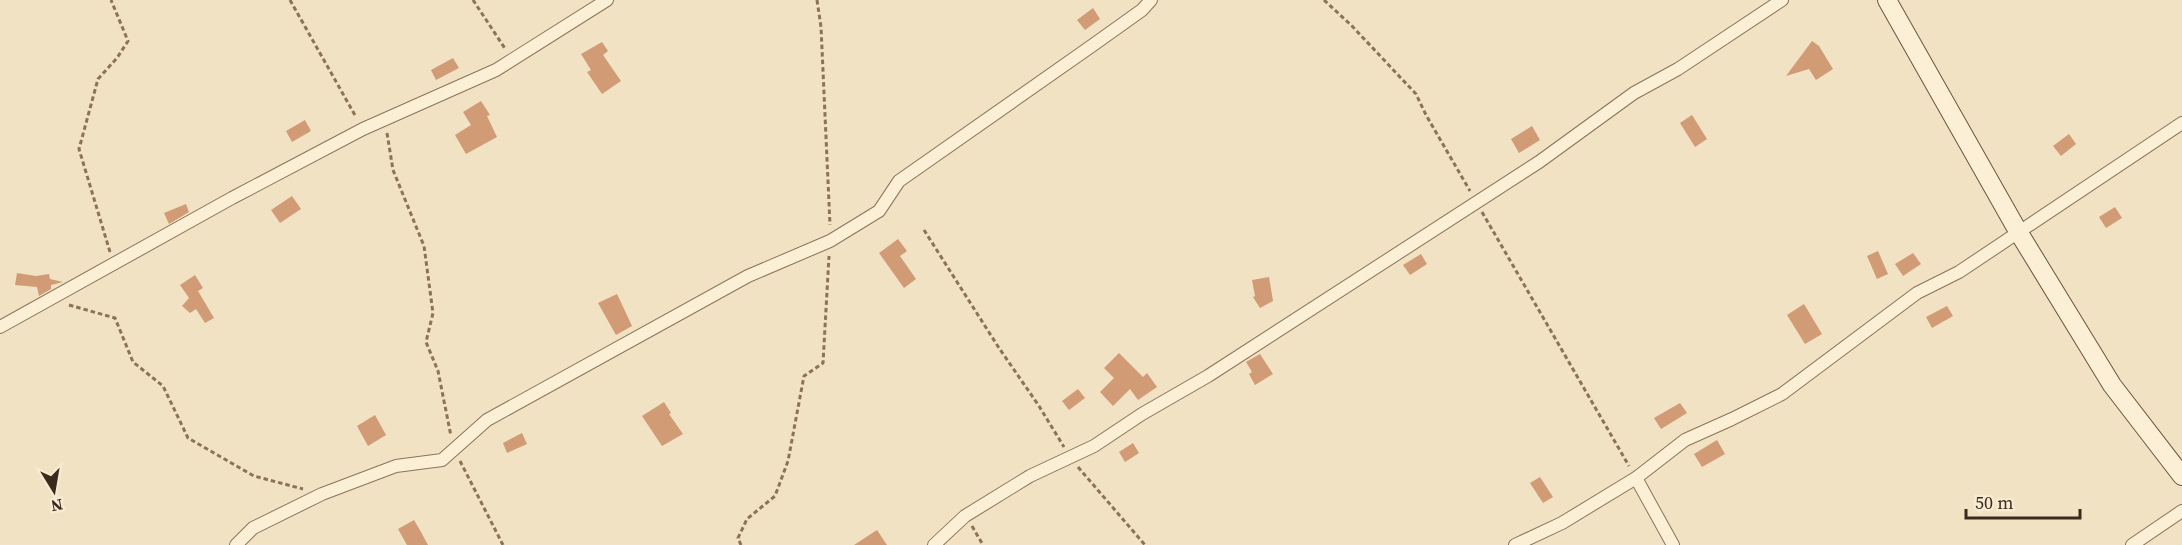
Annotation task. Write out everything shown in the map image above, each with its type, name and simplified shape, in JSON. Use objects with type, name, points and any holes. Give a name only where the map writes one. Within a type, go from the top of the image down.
[{"type":"street","points":[[0,327],[232,198],[363,129],[496,70],[608,0]]},
{"type":"street","points":[[236,545],[254,528],[322,494],[396,466],[442,460],[487,420],[748,276],[830,241],[879,211],[899,182],[1142,10],[1151,0]]},
{"type":"street","points":[[934,545],[965,516],[1030,476],[1071,458],[1208,376],[1539,162],[1634,93],[1678,69],[1782,0]]},
{"type":"street","points":[[1887,0],[2019,233],[2112,386],[2182,476]]},
{"type":"street","points":[[1515,545],[1562,523],[1636,478],[1685,440],[1782,394],[1917,293],[1959,272],[2182,123]]},
{"type":"street","points":[[1636,478],[1673,545]]},
{"type":"street","points":[[2132,545],[2182,512]]},
{"type":"path","points":[[111,0],[128,41],[117,58],[98,79],[79,149],[114,265]]},
{"type":"path","points":[[290,0],[363,129]]},
{"type":"path","points":[[473,0],[513,59]]},
{"type":"path","points":[[741,545],[738,538],[747,519],[775,496],[788,461],[804,376],[823,363],[830,241],[821,27],[817,0]]},
{"type":"path","points":[[1324,0],[1352,26],[1416,94],[1636,478]]},
{"type":"path","points":[[384,120],[393,170],[424,246],[433,313],[426,342],[438,371],[454,449],[503,545]]},
{"type":"path","points":[[924,230],[1071,458],[1145,545]]},
{"type":"path","points":[[51,300],[115,318],[133,362],[163,386],[188,438],[254,476],[322,494]]},
{"type":"path","points":[[965,516],[983,545]]},
{"type":"building","points":[[1093,8],[1100,19],[1085,30],[1077,20]]},
{"type":"building","points":[[1812,41],[1819,46],[1833,69],[1816,80],[1809,69],[1786,76]]},
{"type":"building","points":[[602,42],[608,51],[603,55],[621,81],[602,94],[587,72],[591,70],[581,54]]},
{"type":"building","points":[[453,58],[459,68],[436,80],[431,70]]},
{"type":"building","points":[[481,101],[490,115],[487,116],[497,137],[466,154],[455,135],[471,125],[463,112]]},
{"type":"building","points":[[1692,115],[1707,139],[1695,147],[1680,123]]},
{"type":"building","points":[[305,120],[311,131],[292,142],[286,131]]},
{"type":"building","points":[[1532,126],[1540,140],[1519,153],[1511,139]]},
{"type":"building","points":[[2069,134],[2076,144],[2061,156],[2053,146]]},
{"type":"building","points":[[292,196],[301,209],[280,223],[271,210]]},
{"type":"building","points":[[186,204],[189,212],[169,224],[164,213]]},
{"type":"building","points":[[2115,207],[2122,218],[2106,228],[2099,217]]},
{"type":"building","points":[[898,239],[907,251],[900,256],[916,279],[904,288],[879,253]]},
{"type":"building","points":[[1878,251],[1888,274],[1877,279],[1867,256]]},
{"type":"building","points":[[1913,253],[1921,264],[1903,276],[1895,264]]},
{"type":"building","points":[[1421,254],[1427,264],[1410,275],[1403,265]]},
{"type":"building","points":[[17,273],[36,276],[49,274],[50,279],[63,282],[51,285],[51,289],[39,296],[37,287],[15,285]]},
{"type":"building","points":[[195,275],[203,288],[198,291],[214,318],[205,323],[196,309],[190,313],[182,306],[189,298],[180,285]]},
{"type":"building","points":[[1269,277],[1273,301],[1260,308],[1253,297],[1255,296],[1252,280]]},
{"type":"building","points":[[617,294],[632,326],[616,335],[598,303]]},
{"type":"building","points":[[1804,304],[1822,334],[1805,344],[1787,315]]},
{"type":"building","points":[[1947,306],[1953,316],[1932,328],[1926,317]]},
{"type":"building","points":[[1119,353],[1143,377],[1147,373],[1157,387],[1138,400],[1130,389],[1113,406],[1100,392],[1114,378],[1104,368]]},
{"type":"building","points":[[1260,354],[1273,374],[1255,385],[1249,374],[1252,372],[1246,362]]},
{"type":"building","points":[[1078,389],[1085,398],[1069,410],[1062,401]]},
{"type":"building","points":[[664,402],[671,413],[669,414],[683,434],[662,446],[642,416]]},
{"type":"building","points":[[1680,403],[1687,413],[1661,429],[1654,418]]},
{"type":"building","points":[[375,415],[386,435],[368,446],[357,426]]},
{"type":"building","points":[[522,433],[527,444],[507,453],[503,443]]},
{"type":"building","points":[[1717,440],[1725,454],[1702,467],[1694,454]]},
{"type":"building","points":[[1133,443],[1139,453],[1125,462],[1119,452]]},
{"type":"building","points":[[1540,477],[1553,497],[1543,503],[1530,483]]},
{"type":"building","points":[[414,520],[428,545],[407,545],[398,529]]},
{"type":"building","points":[[877,530],[887,545],[854,545]]}]
